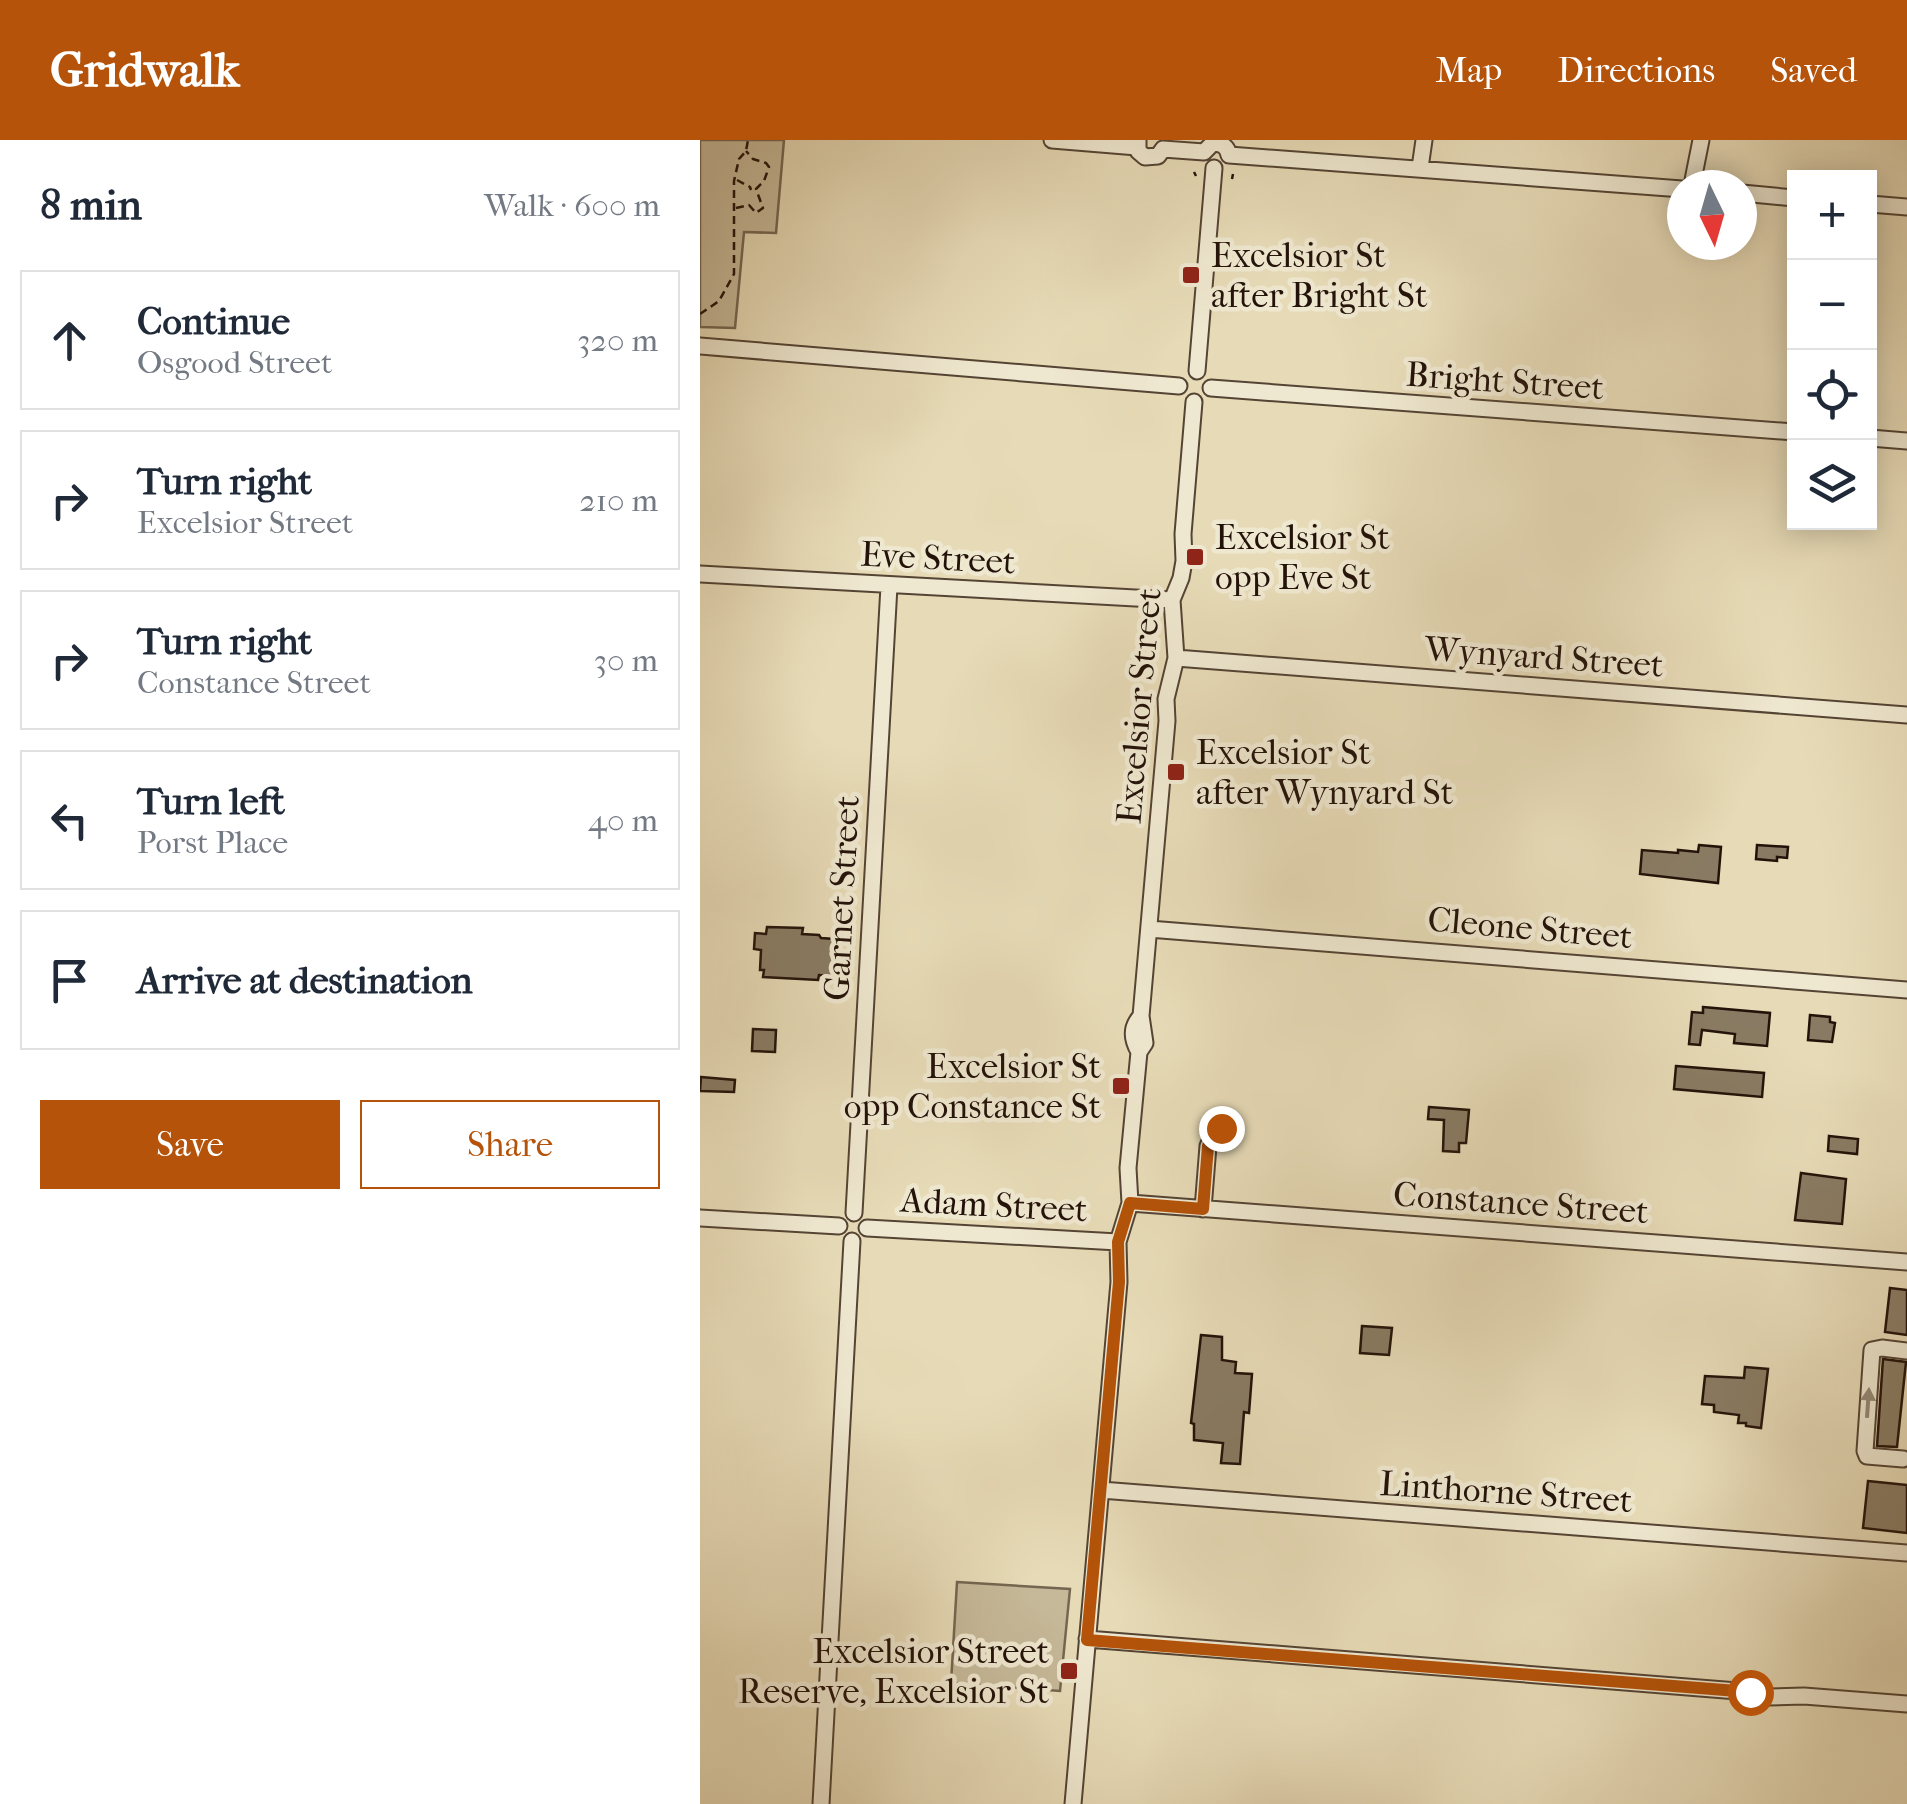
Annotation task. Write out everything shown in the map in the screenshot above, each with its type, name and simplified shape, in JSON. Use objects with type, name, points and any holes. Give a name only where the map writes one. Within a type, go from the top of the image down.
[{"type":"street","points":[[1052,140],[1138,143],[1141,155],[1149,159],[1158,156],[1163,145],[1204,152]]},
{"type":"street","points":[[1420,168],[1424,140]]},
{"type":"street","points":[[1695,170],[1701,140]]},
{"type":"street","points":[[1220,143],[1229,156],[1225,165],[1214,168],[1204,160],[1204,152],[1212,144],[1220,143]]},
{"type":"street","points":[[1229,156],[1667,187]]},
{"type":"street","points":[[1197,371],[1214,168]]},
{"type":"street","points":[[1757,195],[1787,197]]},
{"type":"street","points":[[1877,205],[1907,207]]},
{"type":"street","points":[[700,346],[1179,386]]},
{"type":"street","points":[[1197,371],[1208,376],[1210,388],[1206,398],[1194,402],[1183,397],[1179,386],[1185,374],[1197,371]]},
{"type":"street","name":"Bright Street","points":[[1210,388],[1787,431]]},
{"type":"street","name":"Excelsior Street","points":[[1073,1804],[1119,1282],[1118,1242],[1130,1203],[1128,1168],[1139,1052],[1146,1043],[1141,1016],[1166,699],[1176,658],[1172,600],[1184,561],[1194,402]]},
{"type":"street","points":[[1877,439],[1907,441]]},
{"type":"street","name":"Eve Street","points":[[700,574],[1172,600]]},
{"type":"street","name":"Garnet Street","points":[[854,1213],[889,586]]},
{"type":"street","name":"Wynyard Street","points":[[1176,658],[1907,715]]},
{"type":"street","name":"Cleone Street","points":[[1148,929],[1907,990]]},
{"type":"street","points":[[1203,1209],[1208,1146],[1221,1128]]},
{"type":"street","name":"Constance Street","points":[[1130,1203],[1907,1262]]},
{"type":"street","points":[[854,1213],[862,1216],[867,1228],[864,1235],[852,1241],[844,1238],[838,1226],[842,1217],[854,1213]]},
{"type":"street","points":[[700,1218],[838,1226]]},
{"type":"street","name":"Adam Street","points":[[867,1228],[1118,1242]]},
{"type":"street","points":[[821,1804],[852,1241]]},
{"type":"street","points":[[1902,1460],[1867,1456],[1864,1451],[1872,1350],[1907,1351]]},
{"type":"street","name":"Linthorne Street","points":[[1101,1490],[1907,1553]]},
{"type":"street","points":[[1087,1640],[1750,1692],[1768,1697],[1907,1704]]},
{"type":"path","points":[[700,314],[719,301],[734,274],[735,178],[748,140]]},
{"type":"path","points":[[734,208],[764,180],[769,167],[746,151]]},
{"type":"path","points":[[735,178],[750,188],[750,196]]},
{"type":"shaded area","points":[[700,140],[784,140],[776,233],[744,232],[735,328],[700,327]]},
{"type":"shaded area","points":[[957,1582],[1070,1589],[1060,1691],[951,1683]]},
{"type":"building","points":[[1699,845],[1721,847],[1718,883],[1640,874],[1642,850],[1698,852]]},
{"type":"building","points":[[1757,845],[1788,847],[1787,858],[1756,859]]},
{"type":"building","points":[[767,927],[803,928],[802,934],[834,939],[833,976],[819,975],[818,980],[763,977],[761,950],[754,949],[755,933],[766,934]]},
{"type":"building","points":[[1703,1007],[1770,1013],[1767,1046],[1734,1043],[1735,1034],[1702,1030],[1700,1045],[1689,1044],[1692,1012],[1703,1013]]},
{"type":"building","points":[[1810,1015],[1830,1017],[1830,1022],[1835,1023],[1832,1042],[1808,1040]]},
{"type":"building","points":[[753,1029],[776,1030],[775,1052],[752,1051]]},
{"type":"building","points":[[1676,1066],[1764,1073],[1762,1097],[1674,1089]]},
{"type":"building","points":[[701,1077],[735,1080],[734,1092],[700,1091]]},
{"type":"building","points":[[1429,1107],[1469,1110],[1466,1143],[1459,1143],[1459,1152],[1443,1151],[1444,1120],[1428,1119]]},
{"type":"building","points":[[1829,1136],[1858,1139],[1857,1154],[1828,1151]]},
{"type":"building","points":[[1801,1173],[1846,1179],[1842,1224],[1795,1220]]},
{"type":"building","points":[[1890,1288],[1907,1290],[1907,1335],[1885,1332]]},
{"type":"building","points":[[1362,1326],[1392,1328],[1389,1355],[1360,1353]]},
{"type":"building","points":[[1201,1335],[1222,1337],[1222,1360],[1236,1362],[1235,1373],[1252,1374],[1240,1464],[1221,1463],[1223,1443],[1194,1440],[1191,1423]]},
{"type":"building","points":[[1883,1359],[1906,1362],[1897,1447],[1877,1446]]},
{"type":"building","points":[[1745,1367],[1768,1369],[1761,1428],[1738,1423],[1739,1415],[1714,1412],[1714,1405],[1702,1404],[1705,1376],[1744,1378]]},
{"type":"building","points":[[1868,1481],[1907,1485],[1907,1533],[1863,1528]]},
{"type":"place","name":"Excelsior St after Bright St","points":[[1191,275]]},
{"type":"place","name":"Excelsior St opp Eve St","points":[[1195,557]]},
{"type":"place","name":"Excelsior St after Wynyard St","points":[[1176,772]]},
{"type":"place","name":"Excelsior St opp Constance St","points":[[1121,1086]]},
{"type":"place","name":"Excelsior Street Reserve, Excelsior St","points":[[1069,1671]]},
{"type":"route","points":[[1221,1128],[1208,1146],[1203,1209],[1130,1203],[1119,1233],[1120,1270],[1087,1640],[1750,1692]]}]
